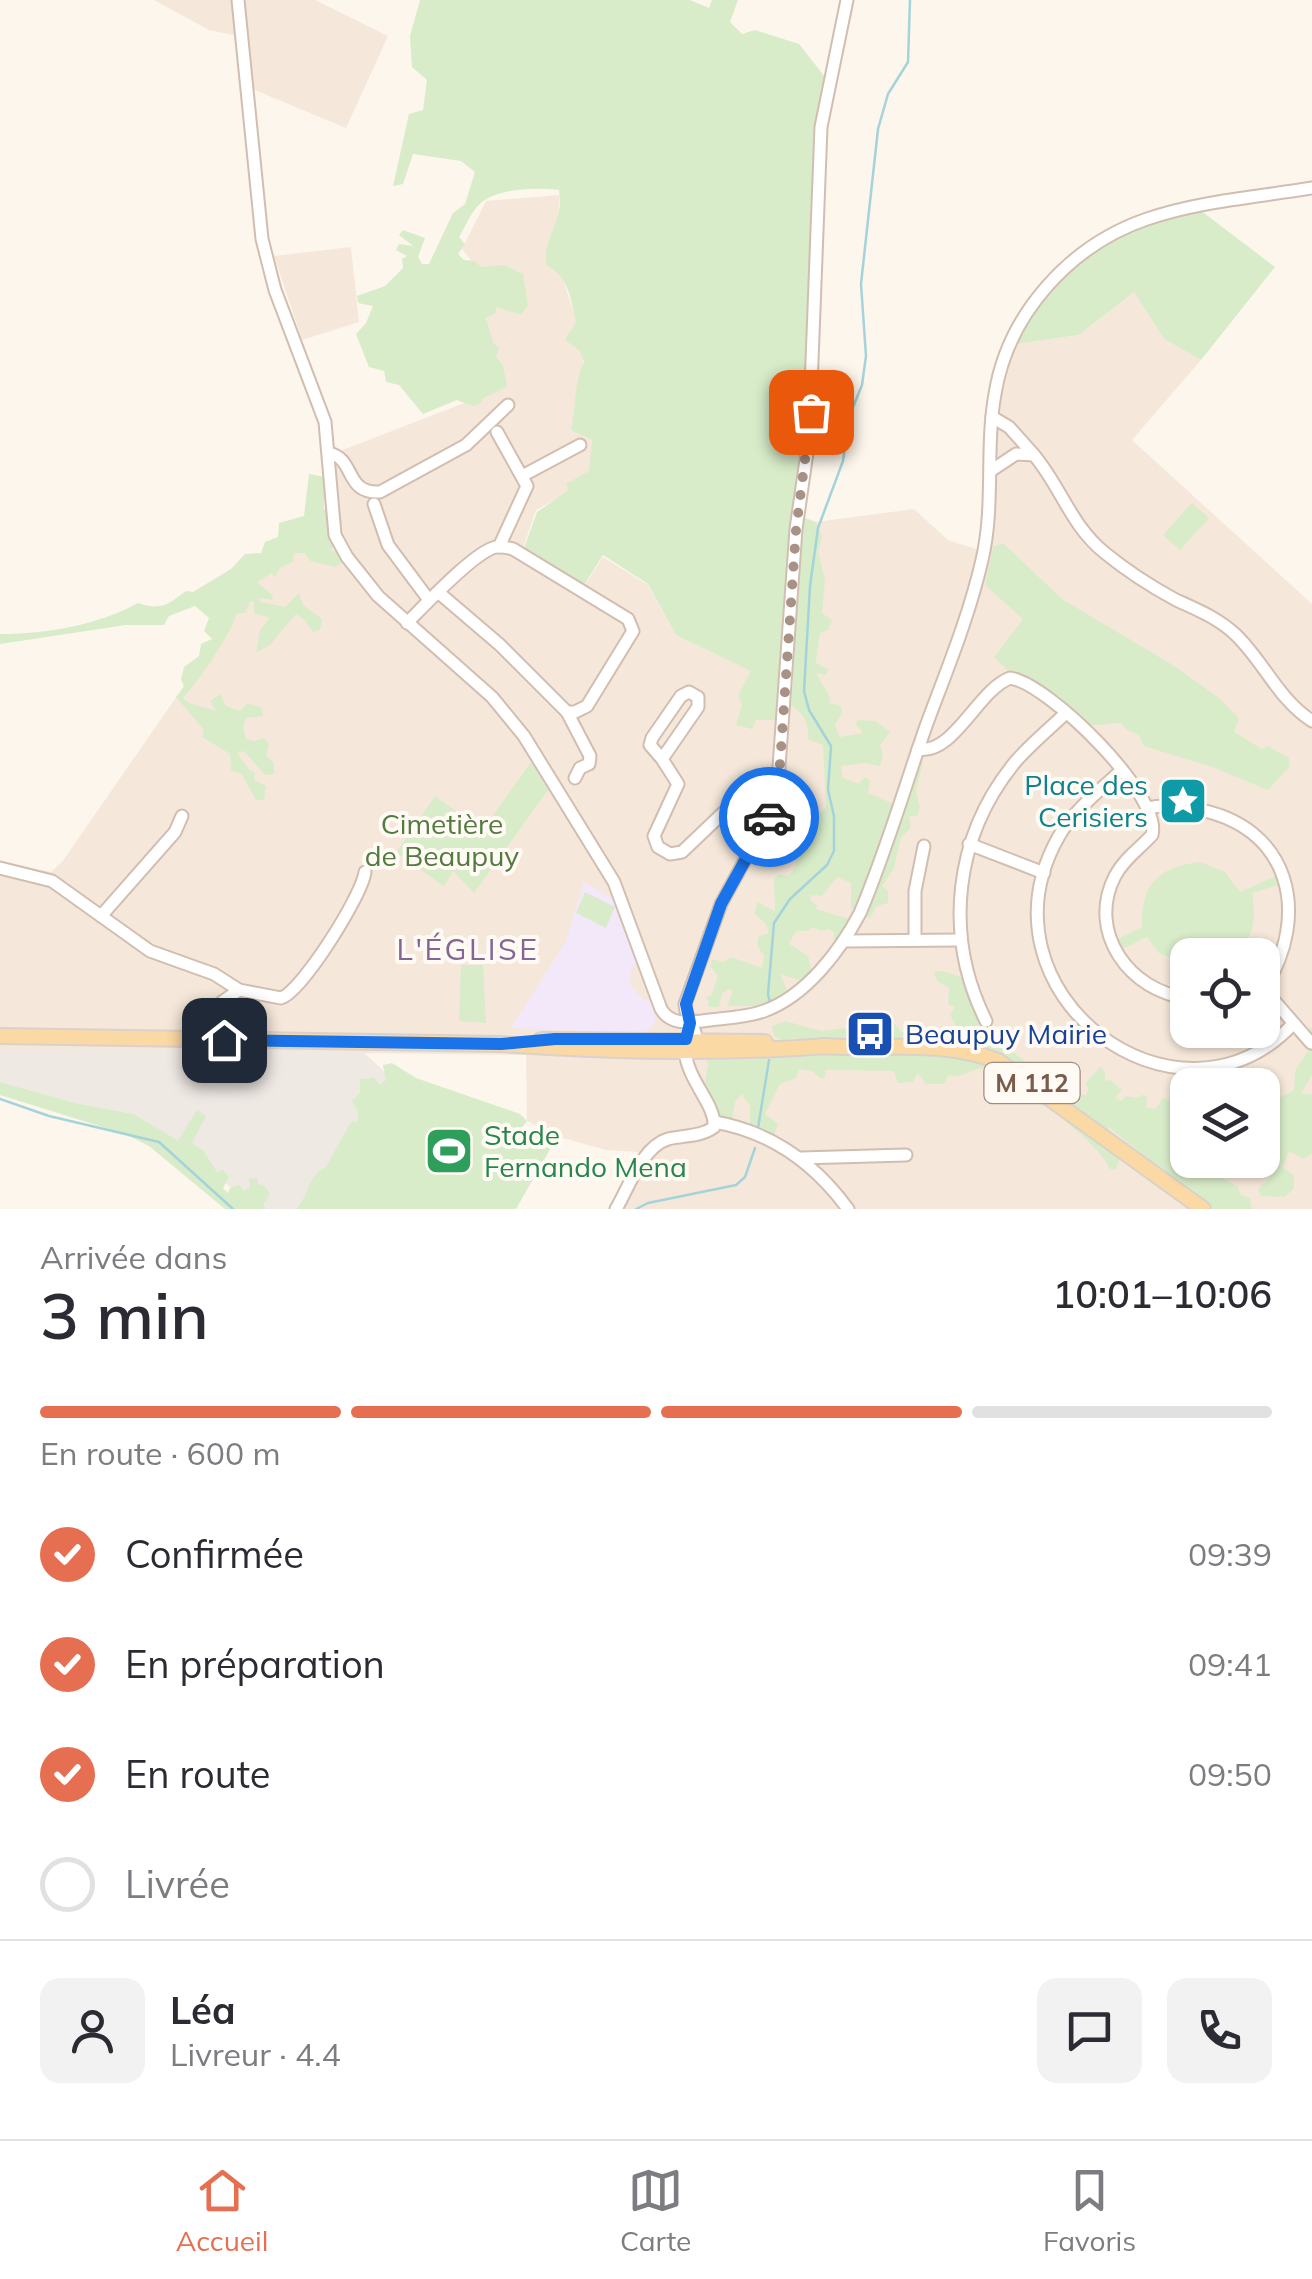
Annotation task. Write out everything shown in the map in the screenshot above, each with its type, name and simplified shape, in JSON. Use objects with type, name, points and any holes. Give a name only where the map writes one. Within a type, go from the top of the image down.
[{"type":"main road","name":"M 112","points":[[0,1036],[501,1044],[567,1049],[691,1045],[937,1047],[970,1052],[998,1062],[1204,1209]]},
{"type":"street","points":[[238,0],[266,258],[320,406],[329,453],[332,524],[340,546],[378,596],[492,697],[524,736],[614,882],[665,1015],[675,1021],[690,1023],[766,1011],[810,980],[844,940],[875,876],[982,560],[991,514],[992,416],[998,378],[1013,336],[1042,291],[1086,250],[1118,230],[1151,217],[1312,188]]},
{"type":"street","points":[[713,1126],[712,1112],[692,1078],[686,1004],[721,904],[760,835],[775,796],[788,674],[796,530],[809,438],[821,128],[848,0]]},
{"type":"street","points":[[329,453],[342,460],[358,487],[380,492],[466,445],[508,405]]},
{"type":"street","points":[[992,416],[1009,427],[1046,469],[1077,526],[1093,542],[1154,586],[1221,623],[1246,647],[1290,704],[1312,721]]},
{"type":"street","points":[[497,432],[527,486],[500,546]]},
{"type":"street","points":[[522,476],[580,445]]},
{"type":"street","points":[[992,470],[1016,454],[1034,455]]},
{"type":"street","points":[[374,504],[388,545],[434,596],[500,646],[567,712],[590,756],[589,764],[580,768],[576,778]]},
{"type":"street","points":[[408,623],[482,554],[500,546],[513,549],[632,625],[631,637],[587,706],[567,712]]},
{"type":"street","points":[[918,750],[930,751],[942,745],[980,701],[1010,678],[1033,687],[1066,713],[1122,770],[1151,814],[1152,835],[1128,856],[1112,884],[1107,909],[1110,938],[1122,963],[1137,978],[1170,994]]},
{"type":"street","points":[[662,760],[698,706],[695,694],[681,696],[650,746],[678,784],[654,829],[654,842],[664,852],[682,852],[713,820],[748,798],[775,796]]},
{"type":"street","points":[[986,1022],[973,992],[960,940],[960,897],[969,844],[987,802],[1004,777],[1022,754],[1066,713]]},
{"type":"street","points":[[1122,770],[1067,824],[1044,872],[1037,923],[1050,974],[1078,1016],[1126,1052],[1163,1065],[1225,1063],[1270,1046],[1292,1024]]},
{"type":"street","points":[[1151,814],[1198,810],[1226,816],[1262,836],[1280,857],[1296,906],[1293,936],[1280,965]]},
{"type":"street","points":[[101,916],[175,832],[182,816]]},
{"type":"street","points":[[969,844],[1044,872]]},
{"type":"street","points":[[915,940],[915,891],[924,846]]},
{"type":"street","points":[[0,868],[52,881],[150,951],[214,974],[239,990],[274,998],[291,994],[359,896],[365,872]]},
{"type":"street","points":[[844,940],[960,940]]},
{"type":"street","points":[[192,1039],[212,1009],[239,990]]},
{"type":"street","points":[[1280,1010],[1311,1043]]},
{"type":"street","points":[[616,1209],[655,1146],[713,1126],[763,1137],[801,1158],[848,1209]]},
{"type":"street","points":[[801,1158],[906,1155]]},
{"type":"shaded area","points":[[154,0],[315,0],[388,36],[346,128],[252,89],[247,38],[209,30]]},
{"type":"shaded area","points":[[560,195],[554,251],[584,345],[580,405],[603,445],[599,476],[536,510],[523,548],[584,586],[603,557],[648,585],[676,635],[752,671],[738,696],[756,720],[781,720],[791,706],[800,710],[815,672],[822,613],[816,522],[914,509],[948,540],[979,550],[1005,345],[1079,335],[1134,292],[1164,339],[1201,360],[1132,440],[1312,604],[1312,1209],[621,1209],[652,1153],[606,1150],[563,1138],[527,1121],[526,1055],[0,1049],[0,862],[51,872],[62,862],[256,582],[293,553],[336,539],[325,450],[340,451],[503,388],[485,326],[495,289],[462,249],[486,201]]},
{"type":"shaded area","points":[[351,247],[359,322],[302,340],[274,256]]},
{"type":"shaded area","points":[[584,882],[617,901],[637,962],[631,968],[630,984],[643,1000],[654,1001],[655,1023],[645,1033],[511,1028],[566,941]]},
{"type":"shaded area","points":[[0,1049],[362,1051],[395,1081],[310,1209],[255,1209],[178,1142],[134,1114],[75,1103],[0,1082]]},
{"type":"green space","points":[[420,0],[690,0],[709,8],[712,0],[738,0],[730,22],[742,34],[755,30],[799,44],[825,77],[817,126],[805,433],[789,536],[781,720],[756,720],[752,729],[736,725],[742,704],[738,696],[751,671],[676,635],[648,584],[603,555],[584,585],[524,548],[537,512],[569,490],[566,484],[589,471],[592,440],[571,430],[584,362],[579,350],[565,340],[576,322],[565,283],[547,266],[546,257],[559,212],[559,190],[518,190],[488,198],[474,210],[459,237],[465,244],[458,254],[464,260],[475,261],[481,267],[505,265],[523,274],[528,305],[521,315],[497,307],[495,314],[486,318],[499,349],[496,357],[503,365],[507,387],[473,406],[457,400],[423,414],[399,385],[386,382],[384,371],[369,367],[356,334],[373,306],[358,303],[357,296],[385,286],[403,268],[402,259],[407,256],[396,250],[399,244],[413,246],[399,235],[403,230],[425,238],[418,257],[422,264],[429,264],[453,213],[465,204],[475,172],[461,161],[413,154],[403,184],[393,186],[409,114],[423,110],[427,80],[412,67],[410,36]]},
{"type":"green space","points":[[1200,210],[1275,267],[1201,360],[1164,339],[1134,292],[1079,335],[1015,344],[1053,287],[1105,242],[1146,223]]},
{"type":"green space","points":[[309,474],[325,477],[324,509],[337,507],[343,524],[331,527],[336,545],[330,550],[345,561],[335,567],[310,561],[305,553],[294,553],[293,562],[280,568],[275,577],[272,573],[257,582],[273,596],[272,600],[259,598],[261,602],[285,607],[299,593],[303,605],[322,619],[320,630],[313,632],[296,614],[270,645],[256,653],[260,630],[270,618],[254,613],[251,601],[245,613],[237,613],[214,657],[183,698],[216,711],[210,701],[220,694],[226,706],[240,711],[247,703],[262,708],[263,716],[246,718],[243,726],[246,739],[264,738],[269,744],[266,755],[274,764],[274,774],[265,775],[244,751],[237,753],[255,772],[254,780],[266,786],[264,800],[256,800],[241,773],[231,771],[230,754],[202,737],[204,730],[176,697],[184,687],[184,667],[199,656],[201,644],[212,639],[204,631],[209,618],[195,606],[169,616],[164,625],[126,625],[0,644],[0,634],[72,627],[138,603],[159,606],[186,591],[193,592],[231,569],[245,554],[261,553],[265,542],[278,537],[279,523],[304,516]]},
{"type":"green space","points":[[1192,503],[1209,518],[1180,550],[1163,535]]},
{"type":"green space","points":[[805,518],[816,522],[822,536],[818,551],[825,580],[822,613],[832,620],[828,630],[820,633],[816,663],[829,670],[825,675],[816,673],[830,697],[829,703],[841,706],[842,713],[835,725],[840,737],[863,733],[856,725],[857,720],[876,721],[890,732],[880,745],[880,766],[841,766],[843,778],[859,784],[865,777],[870,781],[868,793],[901,807],[916,763],[923,763],[916,790],[920,808],[917,816],[909,816],[911,828],[901,837],[894,868],[882,886],[888,891],[888,903],[877,906],[870,918],[851,908],[851,883],[837,877],[822,896],[811,895],[816,909],[852,920],[840,945],[834,942],[834,933],[829,929],[796,931],[789,944],[808,956],[811,968],[805,982],[780,974],[787,990],[765,1006],[727,1006],[733,991],[729,989],[722,994],[719,1007],[709,1007],[707,996],[711,996],[718,976],[710,966],[712,959],[723,962],[731,957],[762,968],[764,956],[757,945],[759,936],[769,933],[755,914],[757,902],[775,911],[774,879],[779,874],[789,876],[796,862],[799,838],[811,837],[808,822],[826,808],[823,745],[808,739],[805,720],[791,706],[798,522]]},
{"type":"green space","points":[[1003,543],[1062,599],[1176,667],[1219,698],[1239,718],[1234,732],[1262,749],[1268,746],[1289,758],[1290,766],[1268,790],[1144,746],[1139,735],[1121,723],[1088,724],[1031,678],[1007,670],[994,657],[1023,619],[985,585],[993,547]]},
{"type":"green space","name":"Cimetière de Beaupuy","points":[[531,762],[548,790],[474,893],[453,871],[444,886],[396,853],[435,796],[482,830]]},
{"type":"green space","points":[[1200,862],[1225,872],[1240,892],[1282,873],[1285,883],[1252,893],[1254,911],[1248,938],[1170,938],[1170,957],[1160,954],[1147,937],[1121,950],[1118,939],[1142,927],[1145,899],[1155,880],[1185,864]]},
{"type":"green space","points":[[585,892],[615,907],[606,928],[576,913]]},
{"type":"green space","points":[[461,965],[483,965],[486,1023],[459,1021]]},
{"type":"green space","points":[[934,972],[963,978],[979,1010],[981,1028],[1035,1069],[1045,1065],[1047,1074],[1064,1082],[1063,1087],[1074,1095],[1086,1095],[1089,1089],[1085,1084],[1101,1066],[1105,1081],[1111,1080],[1122,1090],[1115,1098],[1122,1101],[1126,1096],[1142,1095],[1147,1097],[1146,1107],[1156,1109],[1162,1098],[1170,1100],[1170,1178],[1222,1178],[1250,1198],[1252,1209],[1193,1209],[1162,1170],[1110,1128],[1106,1130],[1108,1137],[1123,1153],[1115,1170],[1110,1169],[1087,1140],[1056,1114],[1036,1100],[1022,1104],[1018,1092],[1037,1090],[1014,1078],[1009,1088],[999,1077],[980,1068],[959,1076],[949,1075],[944,1084],[926,1084],[918,1073],[913,1082],[898,1083],[894,1071],[825,1070],[822,1079],[812,1071],[799,1069],[796,1078],[780,1084],[765,1114],[778,1124],[774,1135],[750,1126],[750,1106],[742,1094],[735,1102],[732,1120],[721,1118],[705,1082],[708,1064],[704,1057],[760,1054],[770,1059],[776,1053],[802,1056],[815,1051],[796,1038],[782,1040],[774,1036],[772,1026],[785,1021],[821,1031],[844,1028],[852,1033],[858,1027],[884,1029],[893,1022],[901,1032],[925,1027],[932,1041],[947,1043],[956,1026],[950,1015],[955,1007],[948,1004],[949,988],[937,981]]},
{"type":"green space","points":[[1310,1027],[1312,1028],[1312,1074],[1301,1094],[1312,1094],[1312,1154],[1304,1159],[1289,1151],[1283,1167],[1294,1176],[1294,1189],[1284,1197],[1261,1196],[1258,1189],[1269,1178],[1280,1178],[1280,1097],[1294,1090],[1295,1071],[1311,1046]]},
{"type":"green space","name":"Stade Fernando Mena","points":[[392,1063],[416,1078],[520,1114],[527,1121],[519,1131],[556,1139],[516,1209],[296,1209],[351,1122],[357,1122],[359,1114],[352,1101],[360,1093],[360,1079],[374,1078],[380,1085],[386,1080],[383,1065]]},
{"type":"green space","points":[[0,1082],[75,1103],[134,1114],[178,1141],[197,1110],[206,1116],[192,1143],[203,1150],[217,1172],[223,1170],[229,1177],[223,1188],[228,1193],[230,1188],[240,1185],[243,1191],[250,1188],[249,1178],[258,1179],[258,1184],[264,1185],[270,1194],[263,1205],[266,1209],[225,1209],[149,1146],[125,1134],[0,1095]]},
{"type":"waterway","points":[[770,1003],[774,923],[790,899],[827,865],[834,851],[834,816],[828,790],[831,746],[809,710],[804,691],[810,586],[818,528],[843,461],[849,417],[862,385],[866,356],[861,284],[878,129],[888,94],[908,62],[910,0]]},
{"type":"waterway","points":[[758,1128],[769,1060]]},
{"type":"waterway","points":[[0,1099],[49,1116],[159,1142],[233,1209]]},
{"type":"waterway","points":[[636,1209],[648,1203],[736,1185],[745,1177],[755,1148]]},
{"type":"way so far","points":[[769,817],[780,764],[796,530],[811,412]]},
{"type":"place","name":"Place des Cerisiers","points":[[1183,801]]},
{"type":"place","name":"Beaupuy Mairie","points":[[870,1034]]},
{"type":"place","name":"Stade Fernando Mena","points":[[449,1151]]},
{"type":"district","name":"L'ÉGLISE","points":[[468,950]]},
{"type":"route","points":[[224,1040],[501,1044],[555,1039],[686,1039],[690,1023],[686,1004],[721,904],[769,817]]}]
